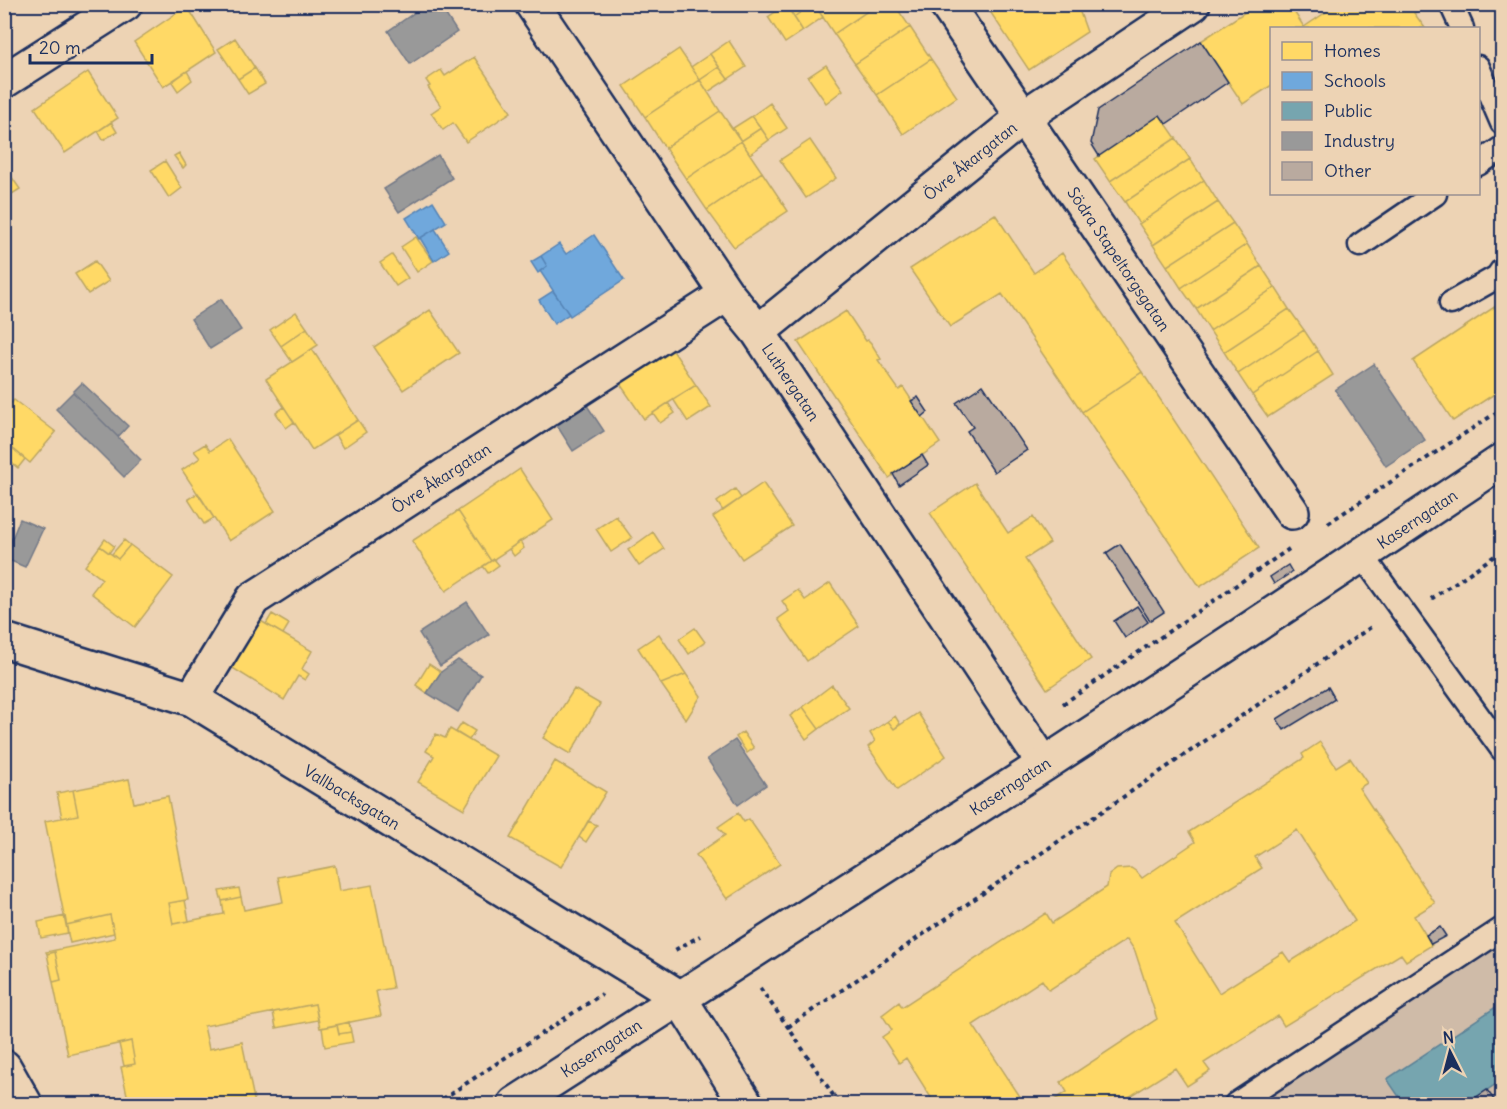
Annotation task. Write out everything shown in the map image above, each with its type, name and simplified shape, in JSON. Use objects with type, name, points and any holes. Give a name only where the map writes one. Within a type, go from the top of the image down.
[{"type":"street","points":[[4,81],[125,4]]},
{"type":"street","name":"Luthergatan","points":[[532,4],[727,294],[758,332],[1044,764]]},
{"type":"street","name":"Södra Stapeltorgsgatan","points":[[946,4],[1295,528]]},
{"type":"street","name":"Övre Åkargatan","points":[[758,332],[1022,118],[1193,4]]},
{"type":"street","name":"Övre Åkargatan","points":[[192,699],[253,599],[727,294]]},
{"type":"street","name":"Kaserngatan","points":[[515,1104],[1044,764],[1503,461]]},
{"type":"street","name":"Vallbacksgatan","points":[[4,640],[192,699],[679,997]]},
{"type":"street","points":[[679,997],[746,1104]]},
{"type":"street","points":[[4,1067],[26,1104]]},
{"type":"lane","points":[[1451,4],[1462,27]]},
{"type":"lane","points":[[1480,69],[1503,123]]},
{"type":"lane","points":[[1480,163],[1503,148]]},
{"type":"lane","points":[[1360,245],[1434,195]]},
{"type":"lane","points":[[1451,303],[1497,277],[1503,270]]},
{"type":"lane","points":[[1362,555],[1503,749]]},
{"type":"lane","points":[[1236,1104],[1503,929]]},
{"type":"path","points":[[1326,525],[1503,409]]},
{"type":"path","points":[[1023,731],[1295,528]]},
{"type":"path","points":[[788,1027],[1400,607],[1425,603],[1503,551]]},
{"type":"path","points":[[435,1104],[638,971],[721,925],[739,960],[788,1027],[839,1104]]},
{"type":"shaded area","points":[[1502,932],[1502,1104],[1257,1104]]},
{"type":"building: Homes","points":[[787,4],[812,4],[794,17]]},
{"type":"building: Homes","points":[[812,4],[823,17],[803,31],[794,17]]},
{"type":"building: Homes","points":[[814,4],[878,4],[834,34]]},
{"type":"building: Homes","points":[[878,4],[894,4],[910,27],[855,64],[834,34]]},
{"type":"building: Homes","points":[[985,4],[1077,4],[1087,32],[1029,70]]},
{"type":"building: Homes","points":[[1257,4],[1289,4],[1304,27],[1270,27],[1270,86],[1243,104],[1201,41]]},
{"type":"building: Homes","points":[[1338,4],[1420,4],[1422,8],[1414,13],[1424,27],[1304,27]]},
{"type":"building: Homes","points":[[786,5],[803,31],[785,43],[768,17]]},
{"type":"building: Homes","points":[[187,6],[216,52],[163,87],[134,42]]},
{"type":"building: Homes","points":[[910,27],[931,59],[877,95],[855,64]]},
{"type":"building: Homes","points":[[235,38],[255,68],[238,79],[218,49]]},
{"type":"building: Homes","points":[[729,41],[746,67],[728,79],[710,54]]},
{"type":"building: Homes","points":[[679,49],[700,80],[645,117],[624,86]]},
{"type":"building: Homes","points":[[710,54],[719,67],[700,80],[691,67]]},
{"type":"building: Homes","points":[[474,57],[511,112],[466,142],[453,123],[443,130],[431,113],[441,106],[426,80],[441,70],[445,76]]},
{"type":"building: Homes","points":[[931,59],[957,97],[903,134],[877,95]]},
{"type":"building: Homes","points":[[826,65],[843,90],[826,103],[808,77]]},
{"type":"building: Homes","points":[[719,67],[728,79],[708,92],[700,80]]},
{"type":"building: Homes","points":[[255,68],[265,84],[248,94],[238,79]]},
{"type":"building: Homes","points":[[187,71],[192,80],[178,91],[172,82]]},
{"type":"building: Homes","points":[[88,72],[118,118],[65,153],[35,108]]},
{"type":"building: Homes","points":[[700,80],[720,111],[665,148],[645,117]]},
{"type":"building: Homes","points":[[770,103],[787,128],[769,140],[752,116]]},
{"type":"building: Homes","points":[[720,111],[741,141],[686,179],[665,148]]},
{"type":"building: Homes","points":[[1160,115],[1176,138],[1110,181],[1095,159]]},
{"type":"building: Homes","points":[[752,116],[761,128],[741,141],[733,128]]},
{"type":"building: Homes","points":[[111,122],[117,132],[103,140],[98,131]]},
{"type":"building: Homes","points":[[761,128],[769,140],[750,154],[741,141]]},
{"type":"building: Homes","points":[[1176,138],[1190,159],[1125,202],[1110,181]]},
{"type":"building: Homes","points":[[810,140],[836,178],[806,198],[780,160]]},
{"type":"building: Homes","points":[[741,141],[762,172],[707,210],[686,179]]},
{"type":"building: Homes","points":[[179,153],[186,165],[183,168],[174,156]]},
{"type":"building: Homes","points":[[1190,159],[1204,180],[1139,224],[1125,202]]},
{"type":"building: Homes","points":[[165,161],[182,188],[169,198],[151,170]]},
{"type":"building: Homes","points":[[4,166],[20,189],[4,199]]},
{"type":"building: Homes","points":[[762,172],[788,211],[734,247],[707,210]]},
{"type":"building: Homes","points":[[1204,180],[1218,202],[1153,245],[1139,224]]},
{"type":"building: Homes","points":[[1218,202],[1233,223],[1167,266],[1153,245]]},
{"type":"building: Homes","points":[[995,214],[1034,273],[1062,253],[1142,372],[1082,412],[1002,294],[950,327],[910,269]]},
{"type":"building: Homes","points":[[1233,223],[1247,244],[1181,288],[1167,266]]},
{"type":"building: Homes","points":[[416,237],[433,261],[417,272],[401,247]]},
{"type":"building: Homes","points":[[1247,244],[1261,266],[1196,309],[1181,288]]},
{"type":"building: Homes","points":[[392,255],[408,278],[396,286],[380,263]]},
{"type":"building: Homes","points":[[95,261],[109,281],[88,294],[75,274]]},
{"type":"building: Homes","points":[[1261,266],[1275,287],[1210,331],[1196,309]]},
{"type":"building: Homes","points":[[1275,287],[1289,309],[1224,352],[1210,331]]},
{"type":"building: Homes","points":[[1502,302],[1502,389],[1453,421],[1413,361]]},
{"type":"building: Homes","points":[[1289,309],[1304,330],[1238,374],[1224,352]]},
{"type":"building: Homes","points":[[430,310],[459,353],[403,390],[374,347]]},
{"type":"building: Homes","points":[[846,311],[866,341],[871,343],[881,359],[878,360],[899,390],[903,387],[940,443],[889,478],[798,342]]},
{"type":"building: Homes","points":[[296,312],[307,328],[281,346],[270,330]]},
{"type":"building: Homes","points":[[307,328],[318,345],[292,362],[281,346]]},
{"type":"building: Homes","points":[[1304,330],[1318,351],[1252,395],[1238,374]]},
{"type":"building: Homes","points":[[666,340],[696,385],[644,419],[614,375]]},
{"type":"building: Homes","points":[[312,349],[358,420],[312,450],[266,379]]},
{"type":"building: Homes","points":[[1318,351],[1333,375],[1268,417],[1252,395]]},
{"type":"building: Homes","points":[[1142,372],[1259,548],[1200,587],[1082,412]]},
{"type":"building: Homes","points":[[696,385],[711,407],[688,422],[673,399]]},
{"type":"building: Homes","points":[[14,400],[56,432],[30,463],[4,441],[4,410]]},
{"type":"building: Homes","points":[[668,403],[675,413],[660,423],[653,413]]},
{"type":"building: Homes","points":[[284,407],[294,422],[286,428],[276,413]]},
{"type":"building: Homes","points":[[358,420],[366,432],[343,448],[335,435]]},
{"type":"building: Homes","points":[[228,439],[275,511],[229,541],[182,470],[200,458],[194,451],[205,444],[210,451]]},
{"type":"building: Homes","points":[[11,447],[25,459],[18,468],[4,457]]},
{"type":"building: Homes","points":[[520,469],[553,520],[491,561],[458,511]]},
{"type":"building: Homes","points":[[763,483],[792,526],[742,559],[713,517]]},
{"type":"building: Homes","points":[[975,483],[1008,533],[1033,517],[1050,543],[1025,559],[1091,659],[1047,689],[930,513]]},
{"type":"building: Homes","points":[[735,489],[741,498],[723,511],[717,502]]},
{"type":"building: Homes","points":[[198,493],[214,518],[204,524],[188,499]]},
{"type":"building: Homes","points":[[458,511],[491,561],[446,591],[412,541]]},
{"type":"building: Homes","points":[[616,516],[632,538],[611,552],[596,529]]},
{"type":"building: Homes","points":[[653,532],[664,549],[639,566],[628,550]]},
{"type":"building: Homes","points":[[105,539],[114,546],[109,553],[100,546]]},
{"type":"building: Homes","points":[[124,540],[130,545],[118,559],[112,554]]},
{"type":"building: Homes","points":[[520,541],[524,548],[514,556],[509,549]]},
{"type":"building: Homes","points":[[130,545],[173,577],[135,627],[91,593],[102,579],[85,566],[100,546],[118,559]]},
{"type":"building: Homes","points":[[494,559],[499,565],[488,573],[483,566]]},
{"type":"building: Homes","points":[[830,583],[859,626],[807,661],[778,619],[789,611],[782,601],[798,590],[805,600]]},
{"type":"building: Homes","points":[[272,614],[289,624],[283,634],[266,624]]},
{"type":"building: Homes","points":[[259,620],[312,651],[302,669],[309,674],[305,680],[298,676],[284,700],[231,667]]},
{"type":"building: Homes","points":[[695,628],[705,642],[689,654],[679,639]]},
{"type":"building: Homes","points":[[659,634],[686,674],[661,684],[638,648]]},
{"type":"building: Homes","points":[[429,664],[441,672],[427,693],[416,685]]},
{"type":"building: Homes","points":[[686,674],[701,696],[686,720],[661,684]]},
{"type":"building: Homes","points":[[832,685],[849,708],[819,729],[803,707]]},
{"type":"building: Homes","points":[[574,689],[600,704],[570,754],[543,738]]},
{"type":"building: Homes","points":[[803,707],[819,729],[806,739],[790,716]]},
{"type":"building: Homes","points":[[918,713],[946,756],[897,790],[868,747],[875,741],[870,733],[888,721],[894,729]]},
{"type":"building: Homes","points":[[895,716],[900,724],[894,729],[888,721]]},
{"type":"building: Homes","points":[[462,723],[475,731],[469,740],[456,732]]},
{"type":"building: Homes","points":[[450,729],[496,756],[464,809],[418,782],[434,756],[426,751],[436,734],[445,738]]},
{"type":"building: Homes","points":[[743,732],[754,748],[747,753],[736,737]]},
{"type":"building: Homes","points":[[1320,742],[1336,767],[1350,758],[1367,783],[1359,788],[1435,903],[1414,916],[1432,945],[1406,961],[1401,954],[1284,1026],[1278,1016],[1204,1063],[1210,1071],[1187,1086],[1175,1068],[1121,1102],[1122,1104],[1048,1104],[1067,1092],[1061,1082],[1157,1019],[1135,951],[1127,939],[1049,990],[1042,980],[973,1025],[1025,1104],[935,1104],[906,1058],[899,1063],[882,1037],[892,1030],[882,1015],[899,1002],[902,1007],[1046,913],[1052,923],[1107,887],[1109,875],[1117,869],[1131,868],[1142,878],[1195,842],[1189,832],[1304,758],[1302,754]],"holes":[[[1297,830],[1355,921],[1290,962],[1283,952],[1219,993],[1175,923],[1262,868],[1255,857]]]},
{"type":"building: Homes","points":[[555,761],[606,792],[561,867],[510,838]]},
{"type":"building: Homes","points":[[129,779],[134,803],[168,796],[188,900],[169,903],[173,924],[224,914],[222,901],[241,897],[244,910],[283,902],[278,877],[335,866],[339,891],[372,885],[393,988],[376,991],[381,1016],[320,1028],[315,1004],[204,1026],[209,1049],[242,1042],[255,1104],[129,1104],[121,1067],[135,1064],[131,1041],[68,1055],[53,982],[61,980],[55,952],[47,954],[46,952],[115,938],[110,915],[66,925],[45,821],[78,815],[73,790]]},
{"type":"building: Homes","points":[[73,790],[78,815],[62,818],[57,793]]},
{"type":"building: Homes","points":[[738,813],[744,822],[749,819],[780,864],[727,899],[696,855],[725,835],[718,827]]},
{"type":"building: Homes","points":[[588,821],[597,825],[586,842],[579,837]]},
{"type":"building: Homes","points":[[239,888],[241,897],[222,901],[219,891]]},
{"type":"building: Homes","points":[[185,900],[189,921],[173,924],[169,903]]},
{"type":"building: Homes","points":[[110,915],[114,933],[70,943],[66,925]]},
{"type":"building: Homes","points":[[65,916],[68,933],[41,938],[38,922]]},
{"type":"building: Homes","points":[[55,952],[61,980],[53,982],[47,954]]},
{"type":"building: Homes","points":[[315,1004],[318,1020],[276,1028],[273,1012]]},
{"type":"building: Homes","points":[[349,1022],[351,1032],[339,1034],[337,1025]]},
{"type":"building: Homes","points":[[337,1025],[339,1034],[351,1032],[353,1042],[325,1047],[322,1028]]},
{"type":"building: Homes","points":[[131,1041],[135,1064],[124,1066],[119,1044]]},
{"type":"building: Schools","points":[[433,201],[446,222],[419,239],[406,218]]},
{"type":"building: Schools","points":[[435,229],[449,251],[434,261],[420,238]]},
{"type":"building: Schools","points":[[594,235],[624,280],[570,316],[540,271],[547,266],[541,256],[559,244],[566,254]]},
{"type":"building: Schools","points":[[541,256],[547,266],[538,273],[531,262]]},
{"type":"building: Schools","points":[[553,291],[569,314],[554,324],[539,300]]},
{"type":"building: Public","points":[[1502,1003],[1502,1080],[1466,1104],[1404,1104],[1387,1079]]},
{"type":"building: Industry","points":[[427,4],[439,4],[457,32],[410,64],[388,31]]},
{"type":"building: Industry","points":[[438,155],[452,178],[399,212],[384,189]]},
{"type":"building: Industry","points":[[221,299],[241,330],[210,349],[191,319]]},
{"type":"building: Industry","points":[[1374,364],[1425,440],[1386,466],[1335,390]]},
{"type":"building: Industry","points":[[82,383],[128,426],[118,437],[73,392]]},
{"type":"building: Industry","points":[[73,392],[141,460],[124,477],[56,409]]},
{"type":"building: Industry","points":[[584,401],[604,431],[573,451],[554,421]]},
{"type":"building: Industry","points":[[20,519],[43,529],[25,567],[4,558]]},
{"type":"building: Industry","points":[[467,602],[489,635],[440,666],[419,633]]},
{"type":"building: Industry","points":[[458,660],[481,675],[458,712],[427,693],[441,672]]},
{"type":"building: Industry","points":[[735,740],[766,785],[738,805],[707,759]]},
{"type":"building: Other","points":[[1201,41],[1228,82],[1166,124],[1160,115],[1099,156],[1091,143],[1098,110]]},
{"type":"building: Other","points":[[983,385],[1027,450],[994,472],[967,431],[973,427],[956,403]]},
{"type":"building: Other","points":[[918,397],[928,412],[922,417],[911,401]]},
{"type":"building: Other","points":[[922,455],[928,465],[899,485],[893,474]]},
{"type":"building: Other","points":[[1120,544],[1164,612],[1150,621],[1106,553]]},
{"type":"building: Other","points":[[1288,565],[1292,572],[1274,584],[1270,577]]},
{"type":"building: Other","points":[[1137,606],[1148,622],[1125,638],[1114,621]]},
{"type":"building: Other","points":[[1328,687],[1335,699],[1284,730],[1277,719]]},
{"type":"building: Other","points":[[1440,927],[1446,936],[1431,944],[1426,935]]},
{"type":"building: Other","points":[[1487,1090],[1497,1104],[1466,1104]]}]
